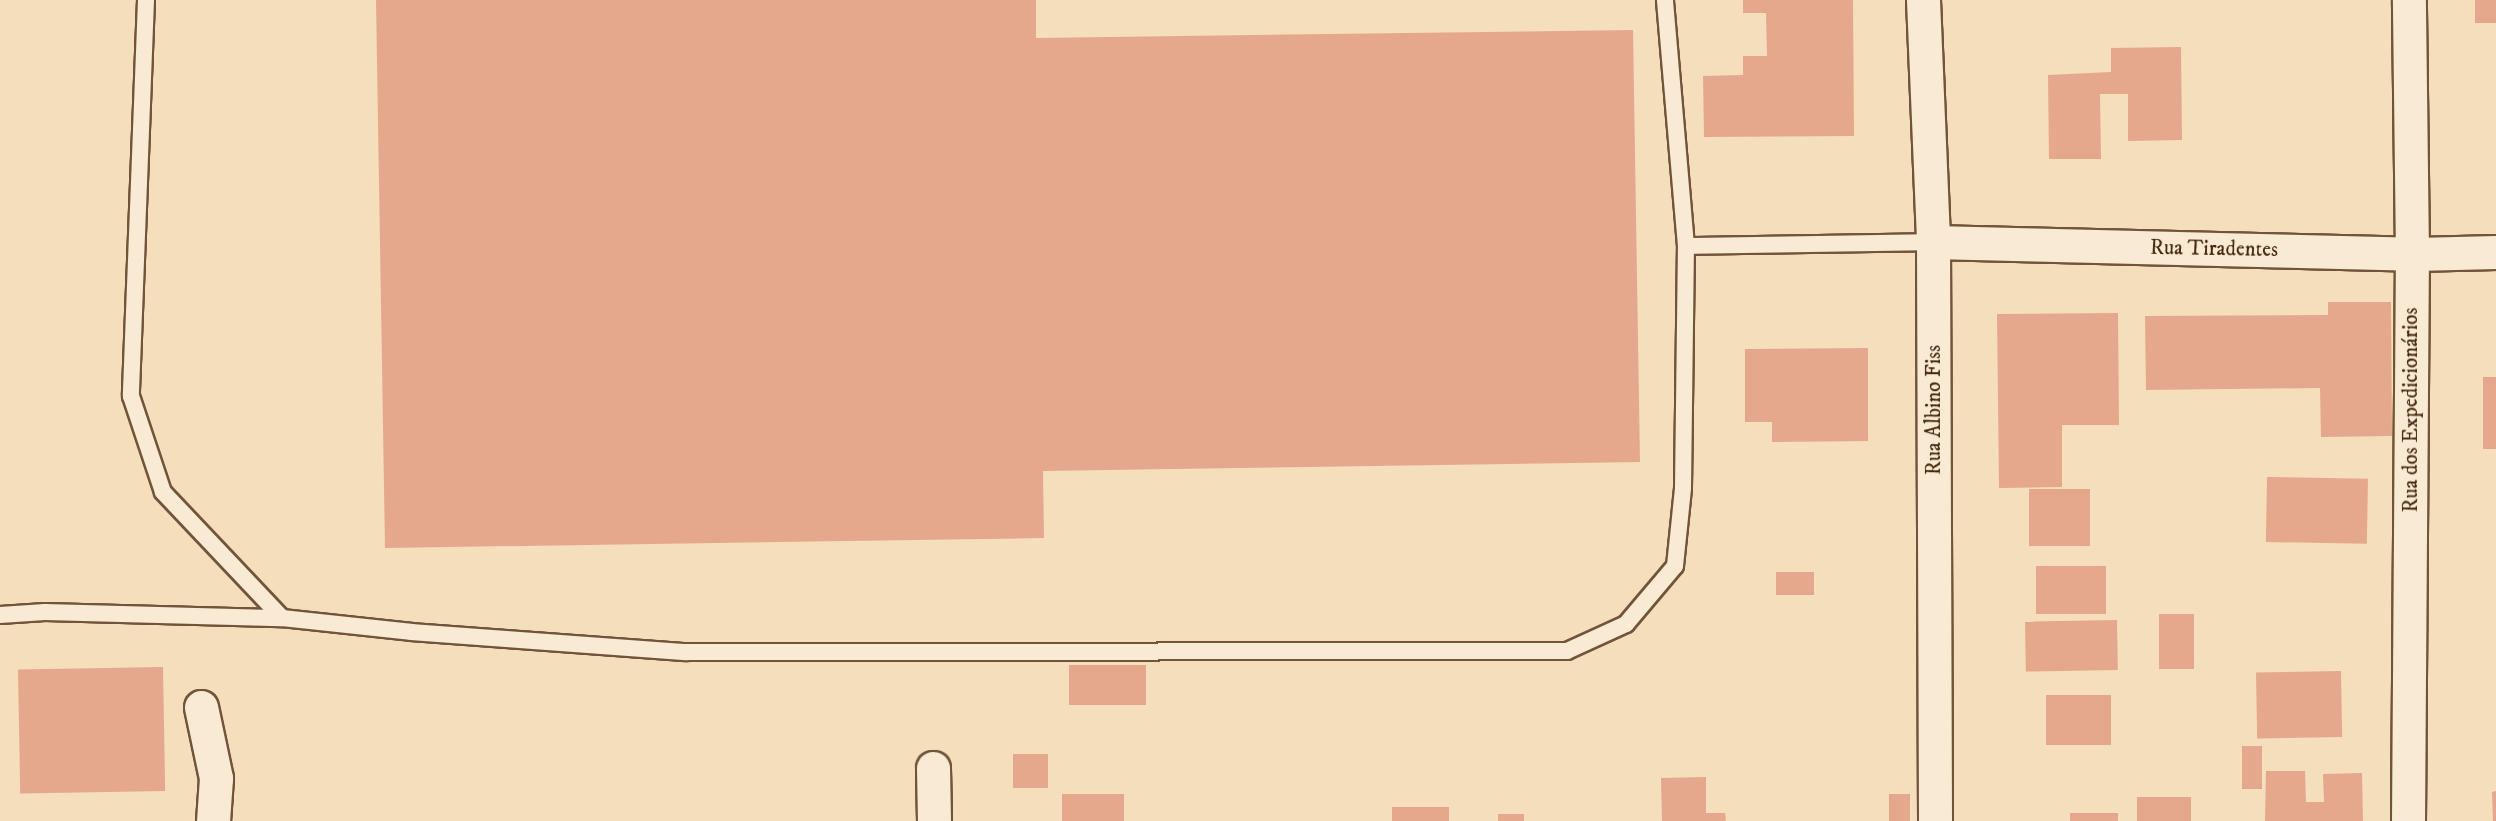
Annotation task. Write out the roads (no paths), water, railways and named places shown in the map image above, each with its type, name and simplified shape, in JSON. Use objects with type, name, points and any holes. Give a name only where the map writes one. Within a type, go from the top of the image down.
[{"type":"street","name":"Rua Albino Fiss","points":[[1923,0],[1933,242],[1935,821]]},
{"type":"street","name":"Rua dos Expedicionários","points":[[2408,821],[2412,254],[2409,0]]},
{"type":"street","name":"Rua Tiradentes","points":[[1933,242],[2412,254],[2496,252]]},
{"type":"street","points":[[201,707],[216,778],[213,821]]},
{"type":"street","points":[[933,768],[934,821]]},
{"type":"lane","points":[[146,0],[131,396],[163,492],[282,618]]},
{"type":"lane","points":[[0,615],[45,612],[282,618],[412,632],[685,652],[1567,651],[1626,624],[1675,566],[1683,488],[1686,246],[1665,0]]},
{"type":"lane","points":[[1686,246],[1933,242]]}]
